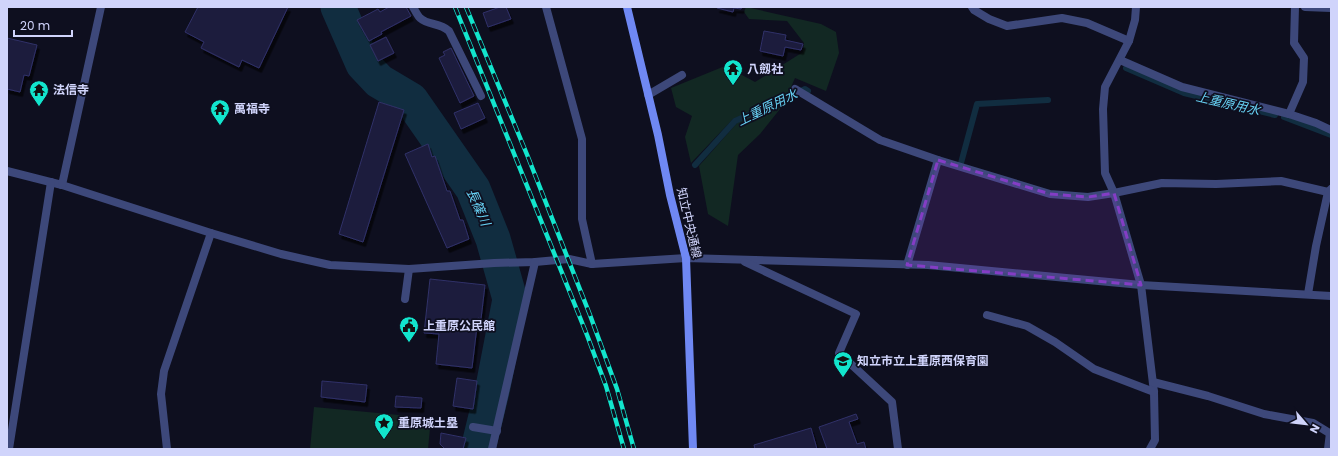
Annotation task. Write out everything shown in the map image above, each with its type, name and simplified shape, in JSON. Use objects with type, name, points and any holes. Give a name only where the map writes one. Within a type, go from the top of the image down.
[{"type":"street","points":[[62,185],[101,7]]},
{"type":"street","points":[[413,7],[419,17],[427,23],[443,26],[449,31],[481,96]]},
{"type":"street","points":[[546,7],[582,140],[582,219],[592,264]]},
{"type":"street","name":"知立中央通線","points":[[627,7],[686,258],[694,449]]},
{"type":"street","points":[[972,7],[974,10],[989,19],[1007,26],[1062,18],[1087,23],[1129,41]]},
{"type":"street","points":[[1136,7],[1135,20],[1129,41],[1105,87],[1105,173],[1114,193],[1141,285],[1154,392],[1155,440],[1150,449]]},
{"type":"street","points":[[1289,114],[1303,82],[1304,58],[1294,42],[1295,7]]},
{"type":"street","points":[[1305,7],[1331,8]]},
{"type":"street","points":[[1120,60],[1182,87],[1289,114],[1316,123],[1331,130]]},
{"type":"street","points":[[648,95],[682,75]]},
{"type":"street","points":[[795,89],[880,140],[938,160],[1050,194],[1088,197],[1162,183],[1216,184],[1282,181],[1330,191],[1316,246],[1308,294]]},
{"type":"street","points":[[906,265],[938,160]]},
{"type":"street","points":[[7,172],[62,185],[281,254],[330,265],[409,270],[569,259],[592,264],[686,258],[928,265],[1141,285],[1331,296]]},
{"type":"street","points":[[9,449],[51,182]]},
{"type":"street","points":[[167,449],[161,394],[164,371],[211,233]]},
{"type":"street","points":[[741,260],[856,314],[839,353],[892,402],[898,449]]},
{"type":"street","points":[[492,449],[493,430],[535,262]]},
{"type":"street","points":[[405,299],[409,270]]},
{"type":"street","points":[[987,315],[1027,326],[1055,342],[1094,369],[1154,392]]},
{"type":"street","points":[[1153,382],[1208,396],[1264,414],[1313,423],[1331,434],[1328,449]]},
{"type":"street","points":[[473,427],[493,430]]},
{"type":"highlighted area","points":[[938,160],[1050,194],[1088,197],[1114,193],[1141,285],[907,265]]},
{"type":"green space","points":[[746,7],[821,24],[836,32],[839,53],[826,91],[795,78],[788,94],[733,119],[691,163],[685,137],[692,116],[676,107],[671,88],[725,66],[755,82],[803,52],[804,43],[787,21],[749,19],[744,12]]},
{"type":"green space","points":[[788,99],[760,134],[738,155],[728,226],[708,214],[699,166],[737,123]]},
{"type":"green space","points":[[314,407],[431,418],[428,449],[310,449]]},
{"type":"building","points":[[198,7],[288,7],[259,68],[242,60],[239,67],[201,48],[204,42],[185,32]]},
{"type":"building","points":[[389,7],[406,7],[411,16],[381,32],[382,34],[369,41],[357,20],[378,9],[380,12]]},
{"type":"building","points":[[500,7],[506,7],[511,19],[488,27],[483,13]]},
{"type":"building","points":[[717,7],[742,7],[741,9],[734,8],[733,12]]},
{"type":"building","points":[[764,31],[786,35],[785,40],[803,44],[801,50],[785,47],[783,56],[760,51]]},
{"type":"building","points":[[386,37],[394,53],[378,61],[370,45]]},
{"type":"building","points":[[7,38],[37,45],[29,76],[24,75],[20,92],[7,89]]},
{"type":"building","points":[[451,48],[474,96],[460,103],[439,58],[445,55],[443,52]]},
{"type":"building","points":[[379,102],[404,110],[363,242],[339,234]]},
{"type":"building","points":[[478,103],[485,118],[461,129],[454,113]]},
{"type":"building","points":[[428,144],[432,157],[435,156],[447,191],[450,191],[460,220],[463,220],[469,239],[447,248],[405,154]]},
{"type":"building","points":[[430,279],[485,285],[481,319],[478,318],[472,368],[436,364],[439,334],[424,333]]},
{"type":"building","points":[[457,378],[477,381],[473,409],[453,406]]},
{"type":"building","points":[[322,381],[367,385],[365,402],[321,397]]},
{"type":"building","points":[[396,396],[422,398],[421,408],[395,407]]},
{"type":"building","points":[[856,414],[858,419],[849,422],[857,444],[864,442],[866,449],[827,449],[819,427]]},
{"type":"building","points":[[811,428],[817,449],[755,449],[754,445]]},
{"type":"building","points":[[441,433],[466,438],[463,449],[445,449],[440,444]]},
{"type":"waterway","name":"長篠川","points":[[338,7],[363,64],[379,81],[411,100],[473,189],[493,239],[510,299],[493,387],[478,449]]},
{"type":"waterway","name":"上重原用水","points":[[1126,68],[1184,93],[1275,115]]},
{"type":"waterway","name":"上重原用水","points":[[695,165],[735,121],[805,89],[808,91]]},
{"type":"waterway","name":"上重原用水","points":[[961,163],[977,104],[1048,100]]},
{"type":"waterway","name":"上重原用水","points":[[1284,117],[1331,135]]},
{"type":"railway","points":[[455,7],[587,335],[606,386],[624,449]]},
{"type":"railway","points":[[466,7],[528,157],[590,315],[617,389],[634,449]]},
{"type":"place","name":"八劔社","points":[[733,86]]},
{"type":"place","name":"法信寺","points":[[39,107]]},
{"type":"place","name":"萬福寺","points":[[220,126]]},
{"type":"place","name":"上重原公民館","points":[[409,343]]},
{"type":"place","name":"知立市立上重原西保育園","points":[[843,378]]},
{"type":"place","name":"重原城土塁","points":[[384,440]]}]
